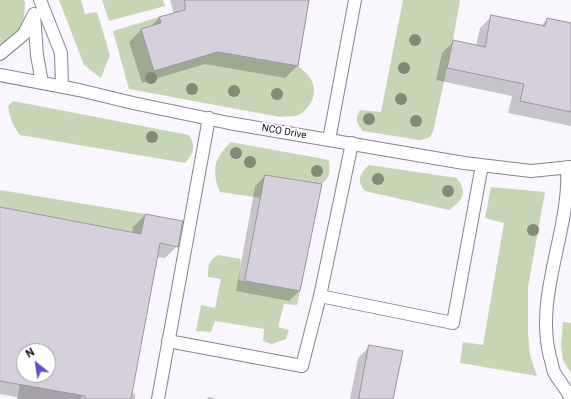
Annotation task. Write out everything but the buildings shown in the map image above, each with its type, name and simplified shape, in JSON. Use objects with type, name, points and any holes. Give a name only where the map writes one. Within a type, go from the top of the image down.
[{"type":"lane","points":[[0,54],[24,34],[40,0]]},
{"type":"lane","points":[[40,0],[61,53],[62,87]]},
{"type":"lane","points":[[329,140],[355,0]]},
{"type":"lane","points":[[34,14],[37,55],[42,83]]},
{"type":"lane","name":"NCO Drive","points":[[0,75],[209,118],[329,140],[482,165],[531,171],[569,167]]},
{"type":"lane","points":[[158,399],[209,118]]},
{"type":"lane","points":[[168,341],[302,366],[320,296],[352,143]]},
{"type":"lane","points":[[320,296],[454,323],[482,165]]},
{"type":"lane","points":[[569,167],[565,207],[546,318],[548,346],[554,372],[571,398]]},
{"type":"green space","points":[[0,0],[24,0],[25,3],[24,19],[20,29],[13,37],[0,47]]},
{"type":"green space","points":[[59,0],[81,0],[85,14],[97,12],[110,55],[101,78],[84,65]]},
{"type":"green space","points":[[102,0],[163,0],[165,6],[109,21]]},
{"type":"green space","points":[[403,0],[460,0],[433,132],[429,138],[419,140],[363,131],[357,121],[357,116],[360,110],[381,112]]},
{"type":"green space","points":[[159,17],[161,23],[141,29],[154,71],[211,54],[200,17],[239,18],[232,55],[298,66],[308,75],[313,84],[314,90],[312,101],[301,114],[296,116],[280,117],[129,89],[113,31]]},
{"type":"green space","points":[[13,101],[189,135],[193,143],[193,150],[185,163],[20,135],[11,118],[8,106]]},
{"type":"green space","points":[[231,142],[329,160],[330,170],[328,176],[322,184],[265,175],[261,198],[220,192],[215,171],[216,165],[221,154]]},
{"type":"green space","points":[[369,165],[457,178],[463,192],[461,199],[449,210],[365,191],[362,187],[360,177]]},
{"type":"green space","points":[[491,187],[545,192],[528,287],[528,333],[530,355],[537,376],[460,363],[463,342],[483,345],[504,223],[485,218]]},
{"type":"green space","points":[[0,190],[145,214],[141,234],[0,207]]},
{"type":"green space","points":[[218,255],[241,259],[239,280],[300,291],[297,305],[284,304],[278,327],[289,330],[286,339],[272,344],[263,341],[264,329],[215,321],[211,332],[196,331],[201,305],[215,308],[221,279],[208,277],[208,270],[210,262]]},
{"type":"green space","points":[[563,322],[571,323],[571,373],[563,360],[561,346]]},
{"type":"taxiway","points":[[49,399],[51,390]]}]
